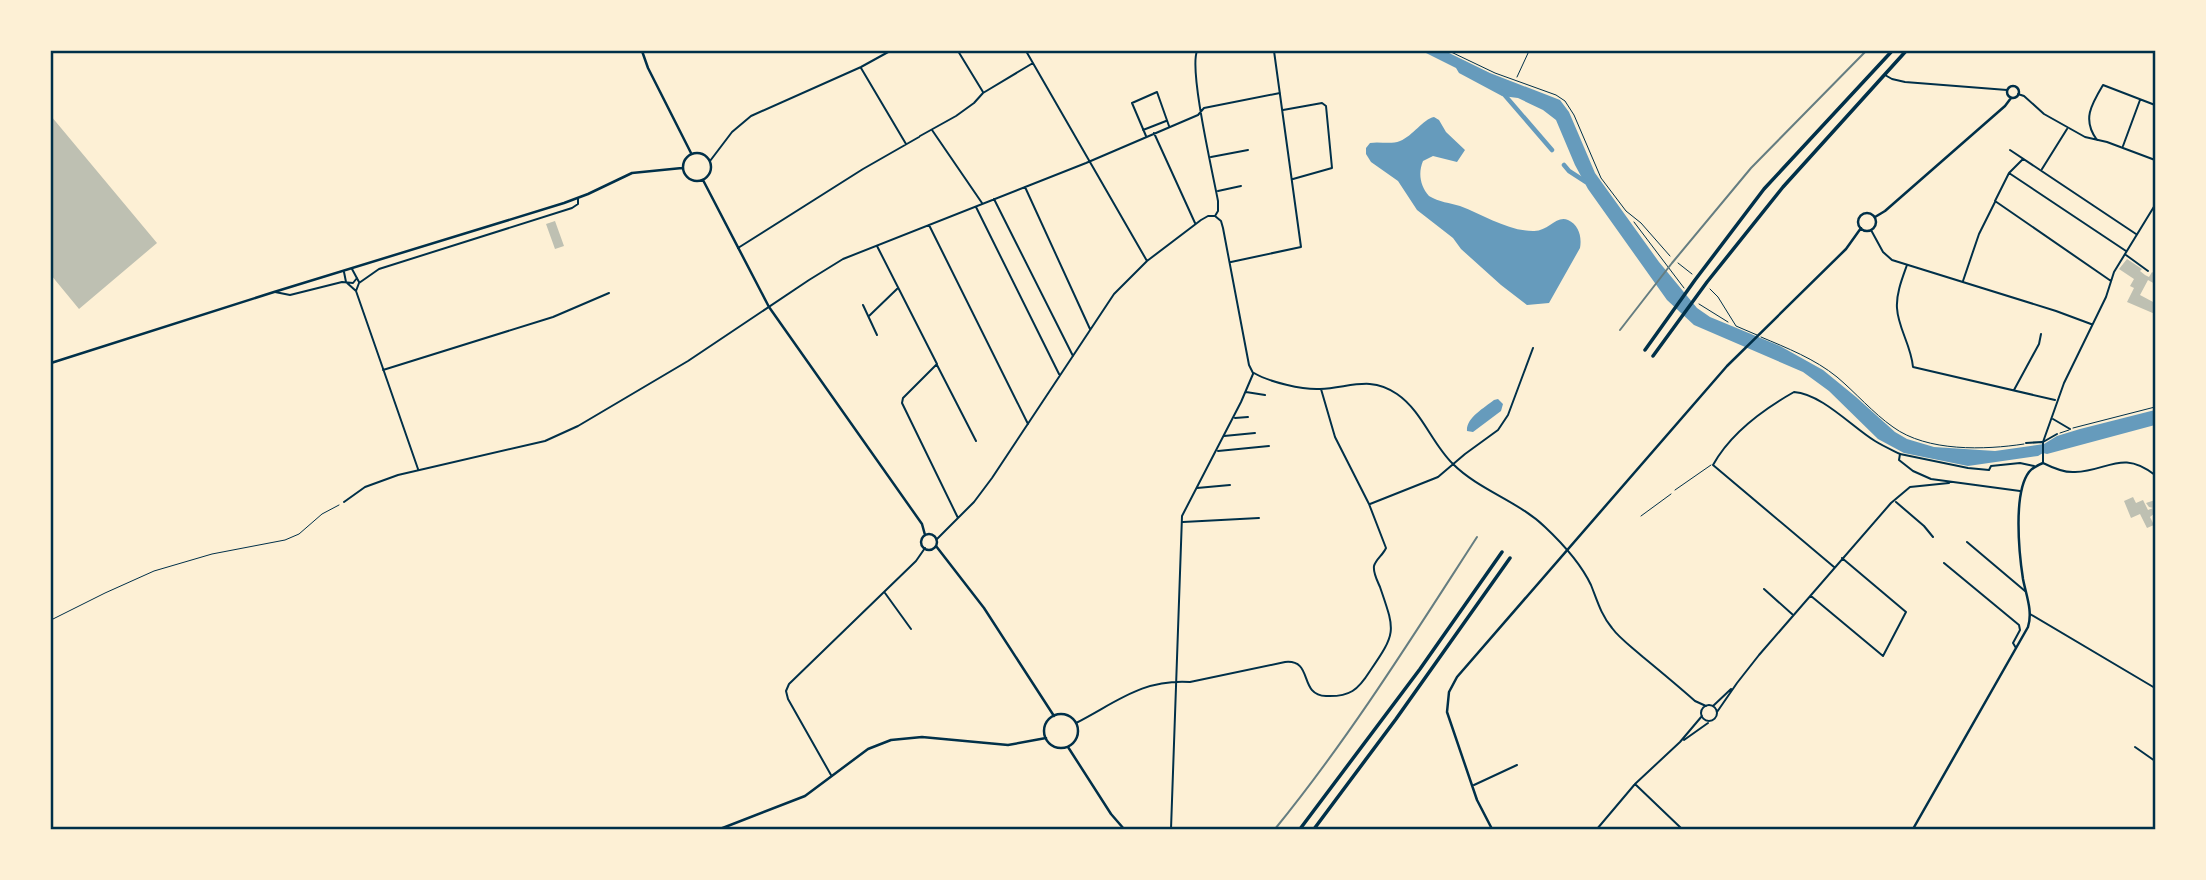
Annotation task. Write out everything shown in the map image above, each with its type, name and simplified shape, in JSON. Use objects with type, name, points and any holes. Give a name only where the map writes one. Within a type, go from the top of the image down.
[{"type":"highway","points":[[1645,350],[1764,189],[1892,51]]},
{"type":"highway","points":[[1653,356],[1707,282],[1783,187],[1906,51]]},
{"type":"highway","points":[[1300,829],[1502,552]]},
{"type":"highway","points":[[1314,829],[1403,711],[1510,558]]},
{"type":"street","points":[[642,51],[691,153]]},
{"type":"street","points":[[710,161],[732,132],[751,116],[861,67],[890,51]]},
{"type":"street","points":[[958,51],[983,93]]},
{"type":"street","points":[[1026,51],[1147,261]]},
{"type":"street","points":[[1197,51],[1194,59],[1217,191],[1218,211],[1215,216]]},
{"type":"street","points":[[1230,262],[1301,247],[1274,51]]},
{"type":"street","points":[[738,248],[863,169],[956,116],[983,93],[1033,63]]},
{"type":"street","points":[[861,67],[907,145]]},
{"type":"street","points":[[1885,75],[1905,82],[2007,90],[2011,86],[2019,91],[2018,94]]},
{"type":"street","points":[[2097,139],[2088,127],[2088,117],[2103,85],[2155,106]]},
{"type":"street","points":[[2007,90],[2011,98]]},
{"type":"street","points":[[1146,137],[1132,103],[1157,92],[1169,127]]},
{"type":"street","points":[[344,502],[365,487],[398,475],[545,441],[578,426],[688,361],[843,259],[1090,161],[1198,115],[1205,108],[1280,93]]},
{"type":"street","points":[[1875,217],[2018,94],[2045,114],[2085,137],[2123,147],[2155,160]]},
{"type":"street","points":[[2123,147],[2140,100]]},
{"type":"street","points":[[1283,110],[1322,103],[1326,106],[1332,168],[1292,179]]},
{"type":"street","points":[[1143,130],[1167,120]]},
{"type":"street","points":[[2041,170],[2067,128]]},
{"type":"street","points":[[932,129],[982,203]]},
{"type":"street","points":[[1154,133],[1195,224]]},
{"type":"street","points":[[1210,158],[1248,150]]},
{"type":"street","points":[[2010,150],[2137,234]]},
{"type":"street","points":[[691,153],[705,155],[710,161],[711,170],[703,180]]},
{"type":"street","points":[[682,168],[691,153]]},
{"type":"street","points":[[1962,282],[1979,234],[1995,201],[2009,173],[2023,159]]},
{"type":"street","points":[[682,168],[689,179],[703,180]]},
{"type":"street","points":[[51,363],[578,199],[632,173],[682,168]]},
{"type":"street","points":[[2009,173],[2148,271]]},
{"type":"street","points":[[703,180],[769,307],[922,524],[925,535],[922,541],[925,548]]},
{"type":"street","points":[[1025,186],[1090,330]]},
{"type":"street","points":[[1217,191],[1241,186]]},
{"type":"street","points":[[994,198],[1073,356]]},
{"type":"street","points":[[356,291],[359,283],[379,269],[572,208],[578,204],[578,199]]},
{"type":"street","points":[[1995,201],[2112,281]]},
{"type":"street","points":[[976,205],[1060,375]]},
{"type":"street","points":[[2043,463],[2043,443],[2056,401],[2114,272],[2155,205]]},
{"type":"street","points":[[1868,213],[1875,217],[1876,224],[1871,230],[1861,228],[1858,223],[1861,216],[1868,213]]},
{"type":"street","points":[[1055,716],[984,608],[936,546],[937,539],[992,478],[1114,294],[1147,261],[1195,224],[1208,216],[1215,216],[1221,221],[1223,228],[1249,365],[1254,373],[1283,383],[1321,389],[1368,383],[1389,389],[1408,403],[1438,448],[1456,468],[1535,518],[1554,537],[1585,574],[1604,618],[1617,634],[1702,710],[1702,716],[1680,742],[1634,785],[1597,829]]},
{"type":"street","points":[[928,224],[1028,424]]},
{"type":"street","points":[[1492,829],[1473,786],[1447,712],[1449,692],[1457,677],[1727,366],[1846,250],[1861,228]]},
{"type":"street","points":[[1871,230],[1887,257],[1900,263],[2056,311],[2092,325]]},
{"type":"street","points":[[877,245],[976,441]]},
{"type":"street","points":[[1907,265],[1898,294],[1897,308],[1913,367],[2056,401]]},
{"type":"street","points":[[352,269],[359,283]]},
{"type":"street","points":[[344,271],[346,282],[356,291],[418,470]]},
{"type":"street","points":[[274,292],[290,295],[346,282],[353,283],[357,278]]},
{"type":"street","points":[[869,316],[898,287]]},
{"type":"street","points":[[383,370],[553,317],[609,293]]},
{"type":"street","points":[[863,305],[877,335]]},
{"type":"street","points":[[2013,391],[2039,344],[2041,334]]},
{"type":"street","points":[[1369,505],[1438,477],[1498,430],[1508,415],[1533,348]]},
{"type":"street","points":[[937,364],[903,398],[902,403],[958,518]]},
{"type":"street","points":[[1171,829],[1182,516],[1254,373]]},
{"type":"street","points":[[1076,723],[1138,688],[1176,681],[1190,682],[1291,662],[1300,664],[1311,689],[1319,695],[1346,694],[1358,689],[1391,637],[1390,615],[1374,568],[1386,548],[1369,505],[1335,437],[1321,389]]},
{"type":"street","points":[[1246,392],[1265,395]]},
{"type":"street","points":[[1834,567],[1713,465],[1751,420],[1794,392],[1810,397],[1839,413],[1874,440],[1900,454],[1968,468],[1989,470],[1991,466],[2020,463],[2035,467]]},
{"type":"street","points":[[1233,418],[1248,417]]},
{"type":"street","points":[[2051,418],[2070,429]]},
{"type":"street","points":[[1223,436],[1255,433]]},
{"type":"street","points":[[2026,443],[2043,443],[2057,434]]},
{"type":"street","points":[[1216,451],[1269,446]]},
{"type":"street","points":[[1900,454],[1899,460],[1913,471],[1931,479],[2022,491]]},
{"type":"street","points":[[1913,829],[2028,627],[2031,614],[2025,591],[2019,542],[2022,491],[2029,472],[2043,463],[2073,473],[2126,462],[2141,466],[2155,475]]},
{"type":"street","points":[[1680,742],[1715,719],[1737,683],[1793,614],[1903,491],[1910,487],[1953,483]]},
{"type":"street","points":[[1197,488],[1230,485]]},
{"type":"street","points":[[1895,501],[1933,537]]},
{"type":"street","points":[[1181,522],[1259,518]]},
{"type":"street","points":[[925,535],[932,534],[937,539]]},
{"type":"street","points":[[1967,542],[2025,591]]},
{"type":"street","points":[[925,548],[932,549],[936,546]]},
{"type":"street","points":[[832,776],[786,691],[789,684],[916,561],[925,548]]},
{"type":"street","points":[[1810,595],[1883,656],[1906,612],[1842,558]]},
{"type":"street","points":[[1944,563],[2019,625],[2020,631],[2013,643],[2013,647],[2017,649]]},
{"type":"street","points":[[1764,589],[1793,614]]},
{"type":"street","points":[[884,593],[911,629]]},
{"type":"street","points":[[2031,614],[2155,688]]},
{"type":"street","points":[[1695,701],[1713,706],[1737,683]]},
{"type":"street","points":[[1702,710],[1706,706]]},
{"type":"street","points":[[1713,706],[1717,712]]},
{"type":"street","points":[[1055,716],[1069,716],[1076,723],[1076,739],[1068,747],[1053,746],[1046,738],[1047,723],[1055,716]]},
{"type":"street","points":[[1702,716],[1710,721]]},
{"type":"street","points":[[720,829],[805,796],[868,749],[897,739],[922,737],[1008,745],[1046,738]]},
{"type":"street","points":[[1068,747],[1111,814],[1124,829]]},
{"type":"street","points":[[2135,747],[2155,761]]},
{"type":"street","points":[[1473,786],[1517,765]]},
{"type":"street","points":[[1634,785],[1682,829]]},
{"type":"lane","points":[[1449,51],[1565,101],[1574,115],[1598,173],[1626,211],[1641,223],[1670,256]]},
{"type":"lane","points":[[1678,263],[1692,274]]},
{"type":"lane","points":[[1710,289],[1736,326],[1823,367],[1892,426],[1908,436],[1936,444],[1969,447],[2000,448],[2026,443]]},
{"type":"lane","points":[[2057,434],[2155,407]]},
{"type":"lane","points":[[1675,490],[1703,469],[1713,465]]},
{"type":"path","points":[[1516,80],[1529,51]]},
{"type":"path","points":[[1633,222],[1685,290]]},
{"type":"path","points":[[1695,302],[1736,326]]},
{"type":"path","points":[[1641,516],[1675,490]]},
{"type":"path","points":[[51,620],[155,571],[212,554],[285,540],[299,534],[322,514],[344,502]]},
{"type":"water","points":[[1422,51],[1445,51],[1490,73],[1560,100],[1569,112],[1595,173],[1659,262],[1697,308],[1710,317],[1780,346],[1823,370],[1895,432],[1907,439],[1934,447],[1995,451],[2044,444],[2057,436],[2155,410],[2155,425],[2038,456],[1968,466],[1904,453],[1878,439],[1829,391],[1803,372],[1694,325],[1667,300],[1588,189],[1556,120],[1543,110],[1518,98],[1502,96]]},
{"type":"water","points":[[1434,117],[1465,150],[1457,162],[1433,156],[1423,161],[1421,179],[1429,196],[1514,228],[1538,231],[1564,219],[1577,228],[1581,240],[1580,248],[1549,303],[1527,305],[1501,285],[1461,249],[1453,238],[1417,210],[1398,181],[1371,162],[1366,154],[1370,143],[1400,141]]},
{"type":"water","points":[[1498,399],[1503,404],[1501,411],[1473,432],[1467,431],[1472,418]]},
{"type":"building","points":[[51,116],[157,243],[79,309],[51,275]]},
{"type":"building","points":[[555,221],[564,246],[555,249],[546,224]]},
{"type":"building","points":[[2127,259],[2142,269],[2140,271],[2145,275],[2149,277],[2152,272],[2155,274],[2155,284],[2148,280],[2140,295],[2155,303],[2155,314],[2127,302],[2134,288],[2130,286],[2134,279],[2119,269]]},
{"type":"building","points":[[2133,497],[2136,503],[2143,500],[2148,510],[2153,508],[2146,503],[2155,500],[2155,513],[2150,517],[2154,525],[2147,528],[2140,514],[2131,518],[2124,501]]},
{"type":"waterway","points":[[1502,92],[1552,150]]},
{"type":"waterway","points":[[1564,165],[1586,182]]},
{"type":"railway","points":[[1620,330],[1751,168],[1866,51]]},
{"type":"railway","points":[[1275,829],[1355,722],[1477,537]]}]
